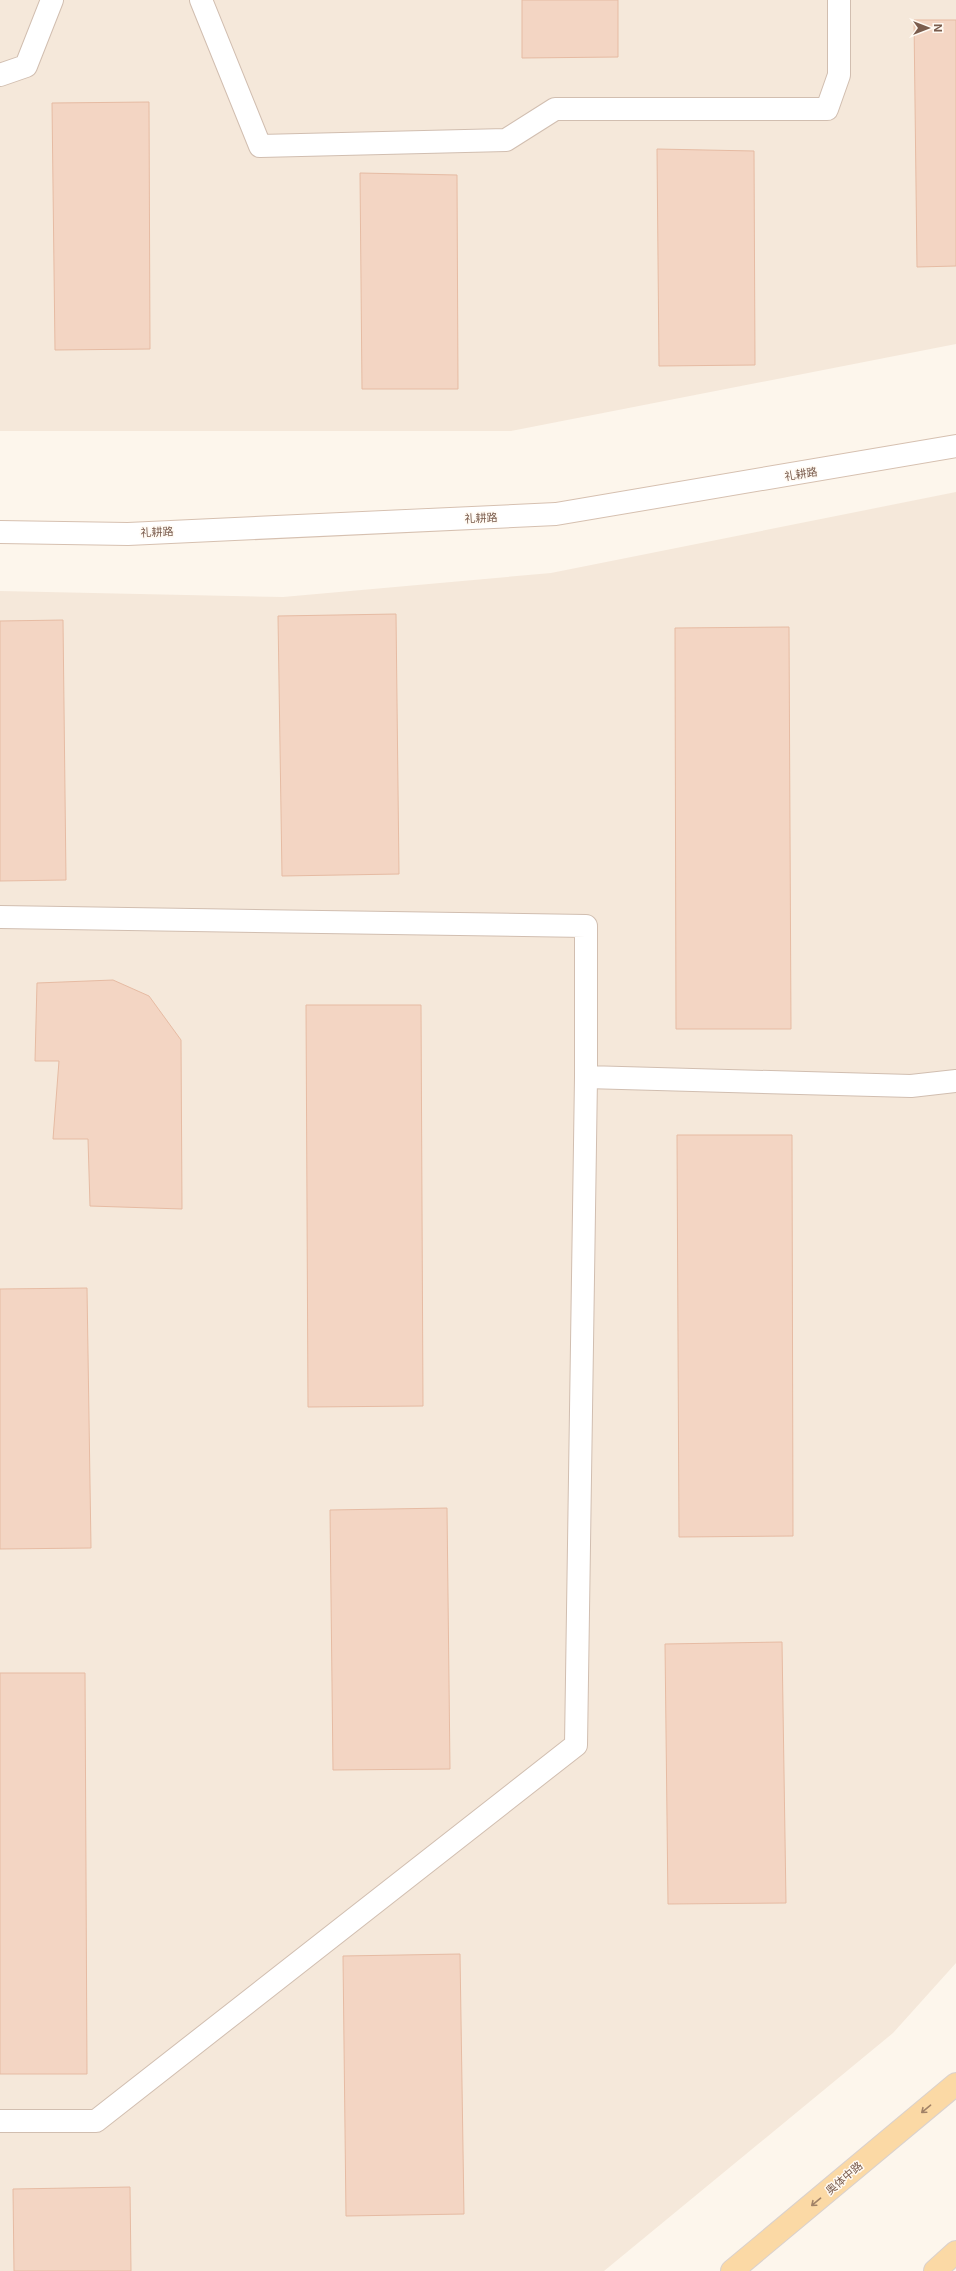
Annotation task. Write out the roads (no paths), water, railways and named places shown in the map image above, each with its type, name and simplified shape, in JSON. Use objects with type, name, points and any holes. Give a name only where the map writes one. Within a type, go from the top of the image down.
[{"type":"main road","name":"奥体中路","points":[[732,2271],[956,2084]]},
{"type":"main road","points":[[935,2271],[956,2252]]},
{"type":"street","points":[[0,75],[26,66],[52,0]]},
{"type":"street","points":[[201,0],[260,146],[506,140],[554,109],[827,109],[839,75],[839,0]]},
{"type":"street","name":"礼耕路","points":[[0,532],[128,534],[556,514],[956,446]]},
{"type":"street","points":[[0,917],[586,926],[586,1076],[576,1745],[96,2121],[0,2121]]},
{"type":"street","points":[[586,1076],[911,1086],[956,1081]]}]
